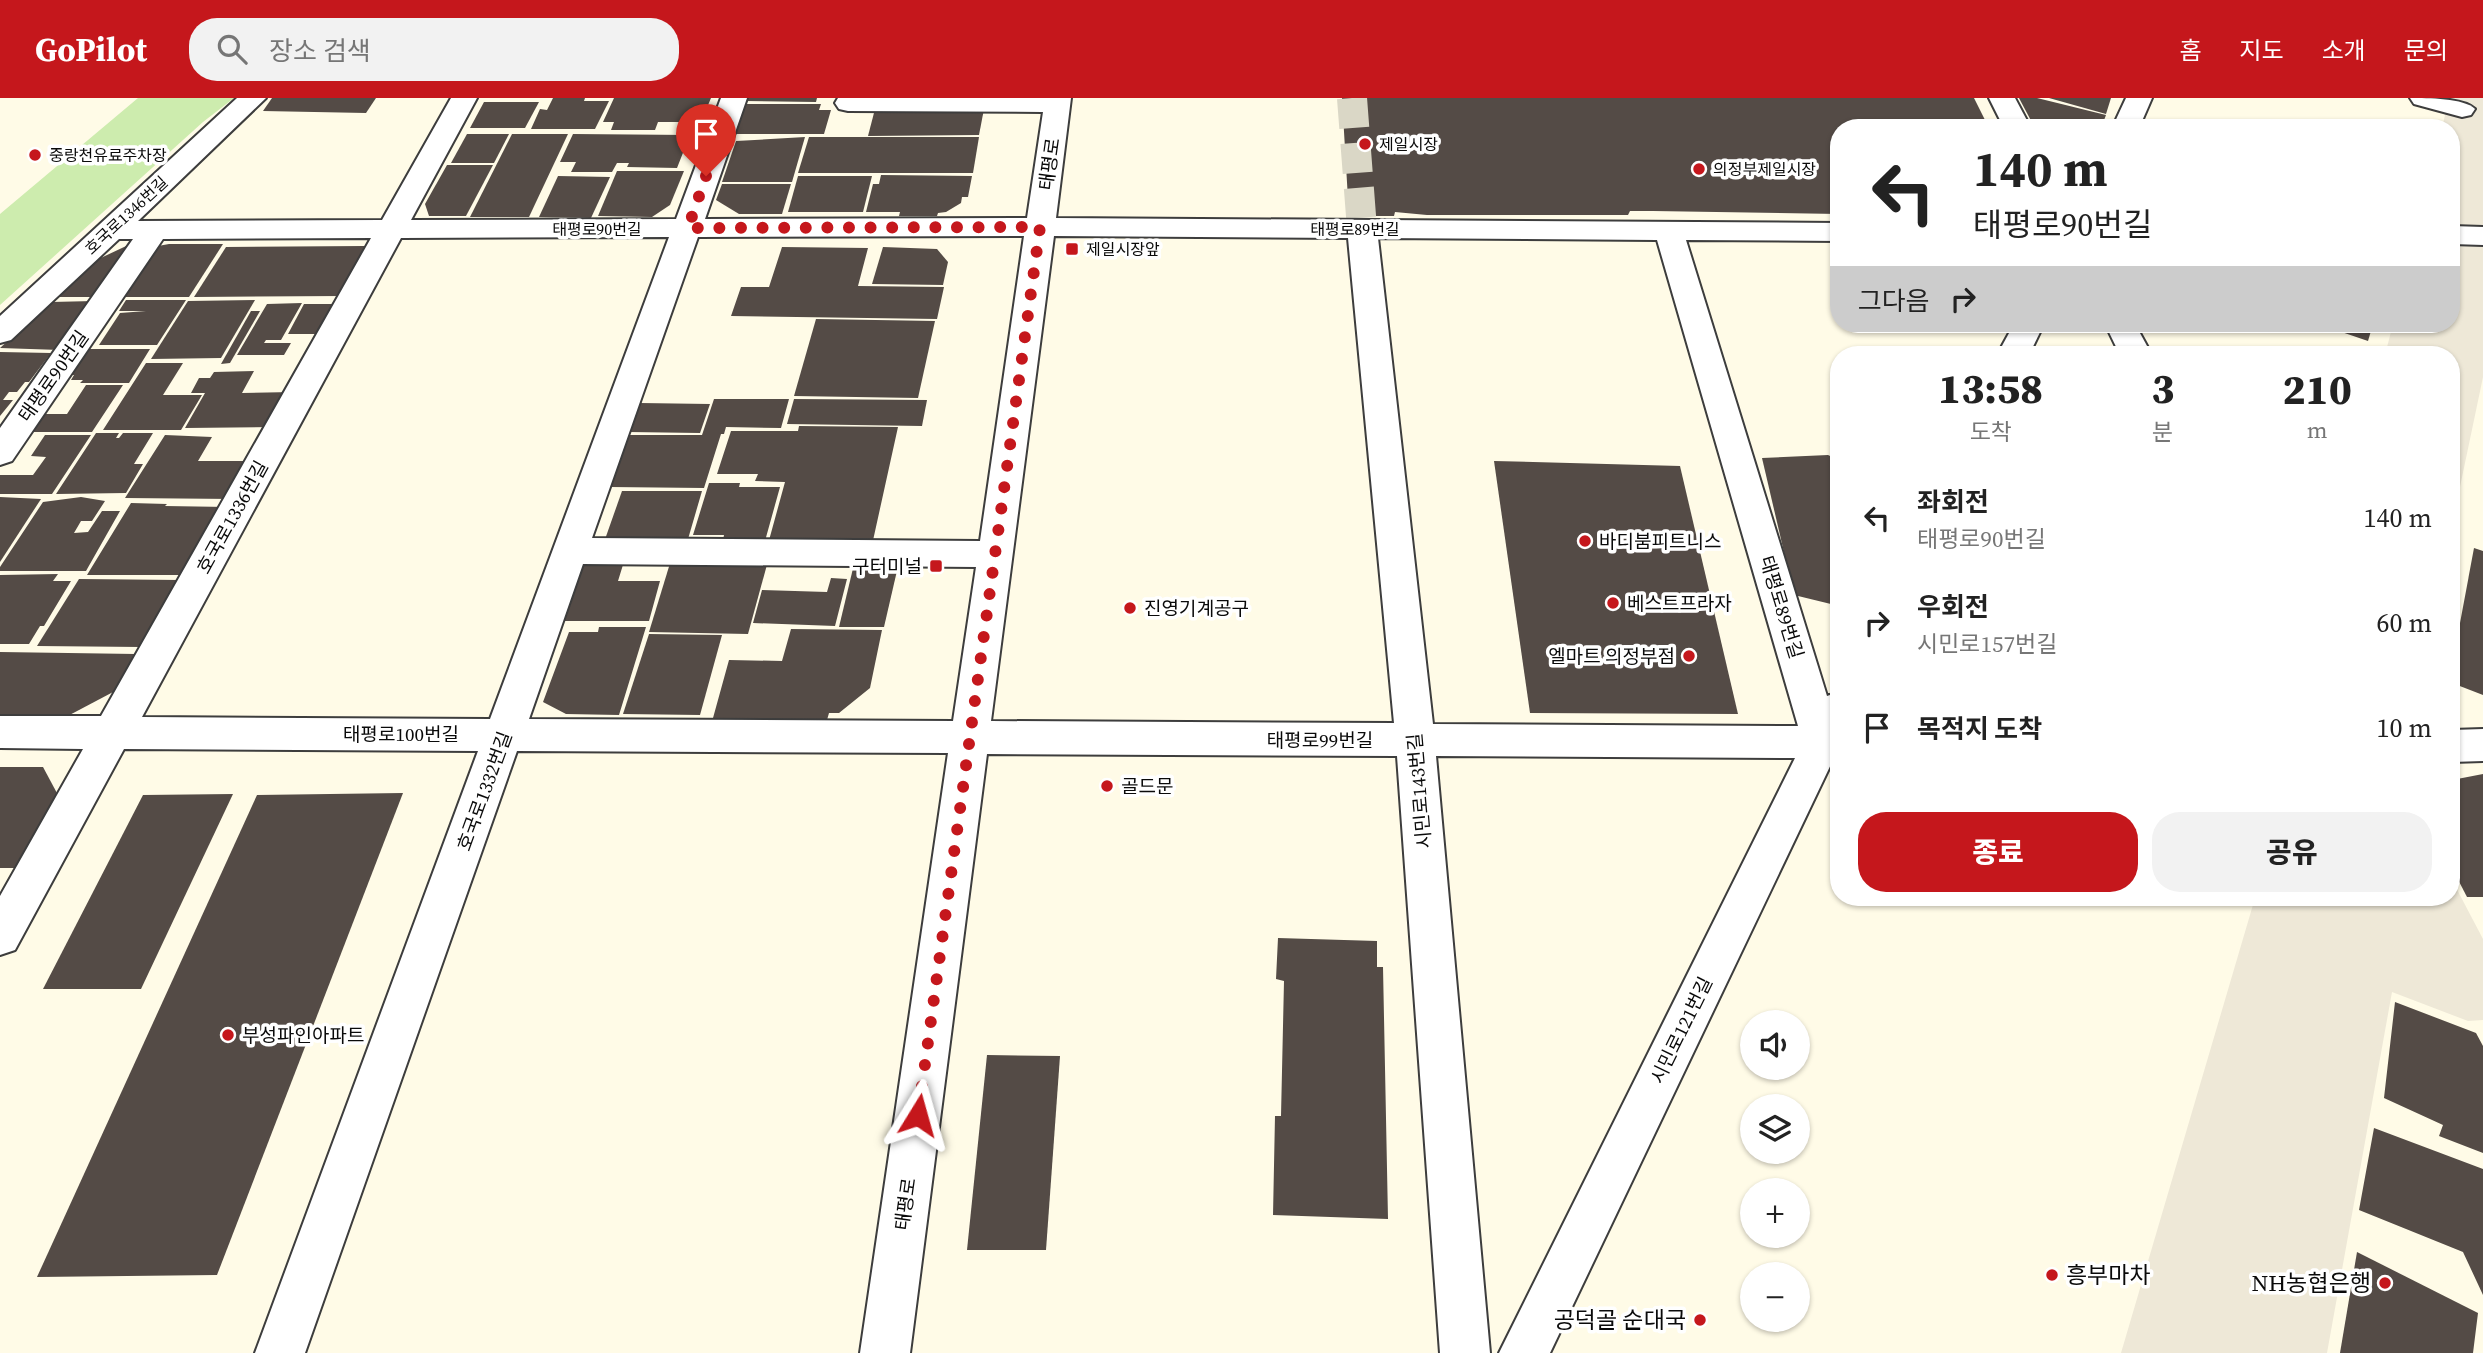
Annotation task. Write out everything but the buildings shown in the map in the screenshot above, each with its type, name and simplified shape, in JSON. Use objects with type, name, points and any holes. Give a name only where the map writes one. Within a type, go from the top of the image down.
[{"type":"street","name":"호국로1346번길","points":[[0,333],[253,98]]},
{"type":"street","name":"호국로1336번길","points":[[0,936],[464,98]]},
{"type":"street","name":"호국로1332번길","points":[[280,1353],[734,98]]},
{"type":"street","points":[[2002,98],[2013,119]]},
{"type":"street","points":[[2129,119],[2139,98]]},
{"type":"street","points":[[2423,98],[2462,108]]},
{"type":"street","points":[[848,103],[1057,101]]},
{"type":"street","name":"태평로","points":[[885,1353],[1057,101]]},
{"type":"street","name":"태평로90번길","points":[[110,230],[1040,227]]},
{"type":"street","name":"태평로89번길","points":[[1040,227],[1830,232]]},
{"type":"street","name":"시민로143번길","points":[[1362,229],[1415,740],[1465,1353]]},
{"type":"street","name":"태평로90번길","points":[[0,453],[155,230]]},
{"type":"street","name":"태평로89번길","points":[[1669,231],[1830,719]]},
{"type":"street","points":[[2460,235],[2483,236]]},
{"type":"street","points":[[571,551],[995,555]]},
{"type":"street","name":"태평로99번길","points":[[970,737],[1415,740],[1830,731]]},
{"type":"street","name":"태평로100번길","points":[[0,732],[970,737]]},
{"type":"street","name":"시민로121번길","points":[[1524,1353],[1830,739]]},
{"type":"street","points":[[2460,746],[2483,745]]},
{"type":"green space","points":[[138,98],[234,98],[203,122],[0,305],[0,214]]},
{"type":"shaded area","points":[[2449,98],[2483,98],[2483,377],[2460,487],[2460,346],[2387,346],[2391,333],[2460,333],[2460,119],[2444,119]]},
{"type":"shaded area","points":[[2460,895],[2483,939],[2483,1020],[2468,1021],[2392,992],[2327,1353],[2121,1353],[2253,906],[2460,906]]},
{"type":"tunnel","points":[[1352,98],[1362,229]]},
{"type":"place","name":"제일시장","points":[[1365,144]]},
{"type":"place","name":"중랑천유료주차장","points":[[35,155]]},
{"type":"place","name":"의정부제일시장","points":[[1699,169]]},
{"type":"place","name":"제일시장앞","points":[[1072,249]]},
{"type":"place","name":"바디붐피트니스","points":[[1585,541]]},
{"type":"place","name":"구터미널","points":[[936,566]]},
{"type":"place","name":"베스트프라자","points":[[1613,603]]},
{"type":"place","name":"진영기계공구","points":[[1130,608]]},
{"type":"place","name":"엘마트 의정부점","points":[[1689,656]]},
{"type":"place","name":"골드문","points":[[1107,786]]},
{"type":"place","name":"부성파인아파트","points":[[228,1035]]},
{"type":"place","name":"흥부마차","points":[[2052,1275]]},
{"type":"place","name":"NH농협은행","points":[[2385,1283]]},
{"type":"place","name":"공덕골 순대국","points":[[1700,1320]]},
{"type":"route","points":[[706,176],[688,228],[1040,227],[918,1115]]}]
